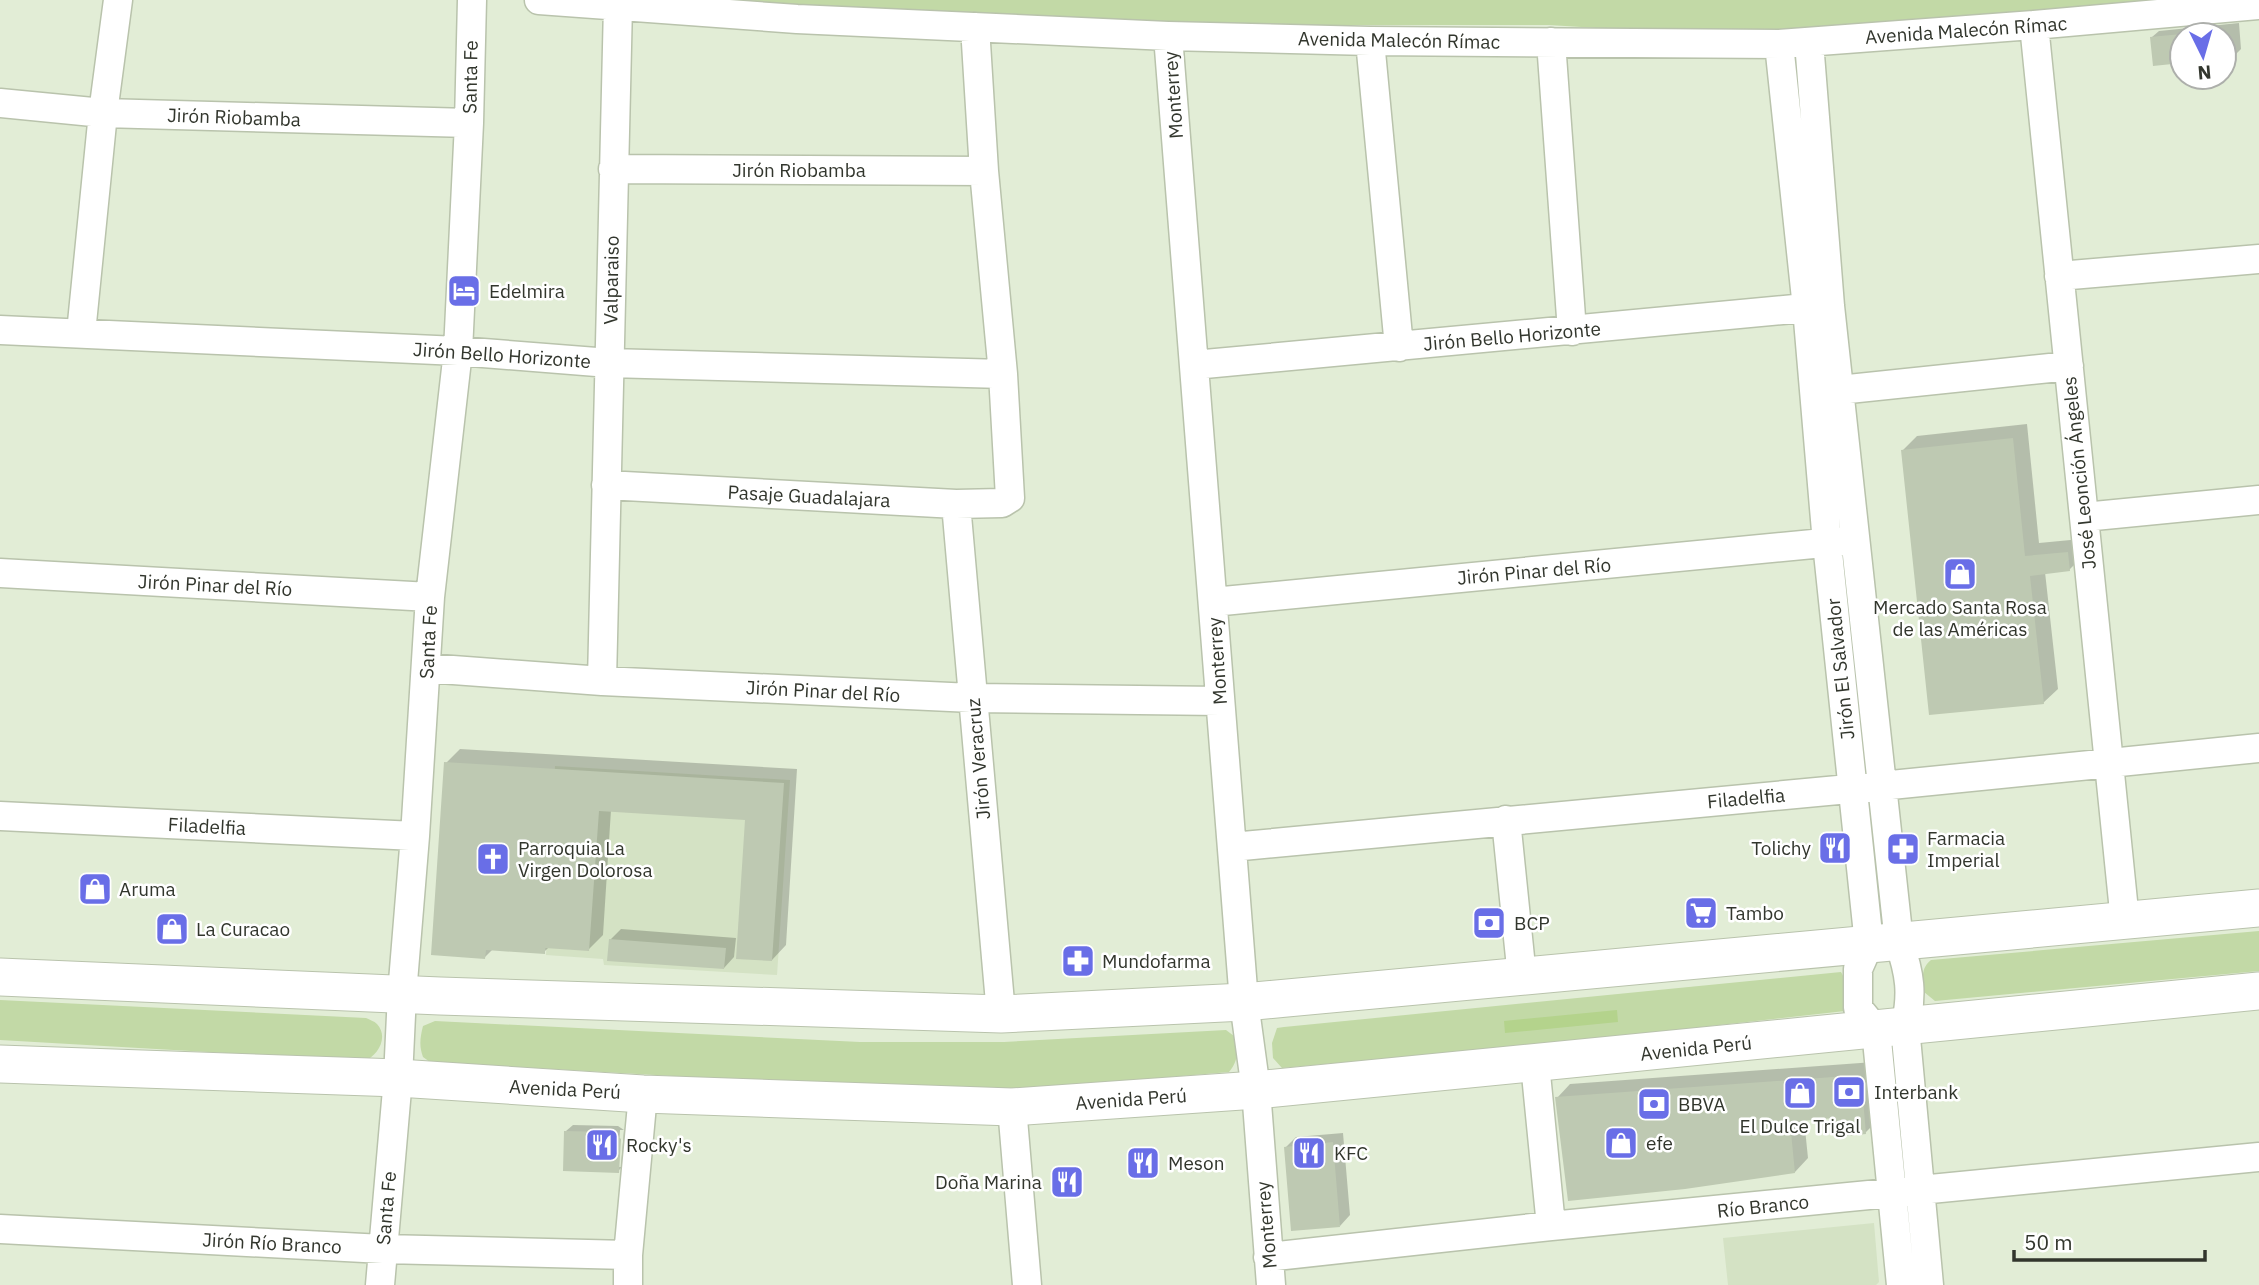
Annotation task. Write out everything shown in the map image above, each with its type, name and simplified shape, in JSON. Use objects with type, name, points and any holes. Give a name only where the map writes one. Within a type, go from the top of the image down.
[{"type":"main road","points":[[0,977],[402,994],[1001,1014],[1244,1002],[2259,908]]},
{"type":"main road","name":"Avenida Perú","points":[[0,1064],[398,1079],[643,1094],[1012,1107],[1256,1090],[2259,991]]},
{"type":"street","points":[[81,333],[103,113],[118,0]]},
{"type":"street","name":"Santa Fe","points":[[380,1285],[398,1079],[430,597],[458,351],[472,0]]},
{"type":"street","name":"Avenida Malecón Rímac","points":[[539,0],[797,19],[1168,36],[1370,41],[1779,44],[2259,5]]},
{"type":"street","name":"Valparaiso","points":[[602,681],[618,5]]},
{"type":"street","name":"José Leonción Ángeles","points":[[2034,25],[2125,920]]},
{"type":"street","points":[[975,27],[984,171],[1003,374]]},
{"type":"street","name":"Monterrey","points":[[1168,36],[1244,1002],[1256,1090],[1271,1285]]},
{"type":"street","points":[[1370,41],[1399,347]]},
{"type":"street","points":[[1551,42],[1572,331]]},
{"type":"street","name":"Jirón El Salvador","points":[[1809,43],[1827,543],[1867,787],[1884,943],[1907,964],[1911,1002],[1890,1029],[1893,1193],[1901,1285]]},
{"type":"street","name":"Jirón El Salvador","points":[[1779,44],[1818,307],[1839,390],[1855,540],[1867,787]]},
{"type":"street","name":"Jirón Riobamba","points":[[0,103],[103,113],[469,123]]},
{"type":"street","name":"Jirón Riobamba","points":[[613,169],[984,171]]},
{"type":"street","points":[[2059,276],[2259,259]]},
{"type":"street","name":"Jirón Bello Horizonte","points":[[1194,365],[1818,307]]},
{"type":"street","name":"Jirón Bello Horizonte","points":[[0,330],[458,351],[609,363],[1003,374]]},
{"type":"street","points":[[1839,390],[2069,366]]},
{"type":"street","name":"Pasaje Guadalajara","points":[[606,485],[956,504],[1002,503],[1010,498],[1003,374]]},
{"type":"street","points":[[2084,517],[2259,500]]},
{"type":"street","name":"Jirón Veracruz","points":[[956,504],[1001,1014]]},
{"type":"street","name":"Jirón Pinar del Río","points":[[1213,602],[1855,540]]},
{"type":"street","name":"Jirón Pinar del Río","points":[[0,573],[430,597]]},
{"type":"street","name":"Jirón Pinar del Río","points":[[426,668],[602,681],[972,698],[1220,701]]},
{"type":"street","name":"Filadelfia","points":[[1232,847],[2259,748]]},
{"type":"street","name":"Filadelfia","points":[[0,816],[415,836]]},
{"type":"street","points":[[1506,820],[1522,977]]},
{"type":"street","name":"Jirón El Salvador","points":[[1884,943],[1858,969],[1858,1008],[1890,1029],[1921,1190],[1929,1285]]},
{"type":"street","points":[[1535,1064],[1551,1227]]},
{"type":"street","points":[[628,1285],[628,1255],[643,1094]]},
{"type":"street","points":[[1012,1107],[1027,1285]]},
{"type":"street","name":"Río Branco","points":[[1268,1257],[2259,1157]]},
{"type":"street","name":"Jirón Río Branco","points":[[0,1229],[383,1249],[628,1255]]},
{"type":"shaded area","points":[[728,0],[2210,0],[1742,37],[1549,25],[1224,25],[805,6]]},
{"type":"shaded area","points":[[555,766],[790,780],[777,975],[604,965],[603,959],[546,955]]},
{"type":"shaded area","points":[[2259,931],[2259,971],[1935,1001],[1924,992],[1924,971],[1931,960]]},
{"type":"shaded area","points":[[1841,972],[1848,991],[1845,1011],[1568,1042],[1282,1068],[1273,1058],[1272,1043],[1277,1028]]},
{"type":"shaded area","points":[[0,1000],[366,1018],[377,1024],[382,1040],[374,1055],[364,1061],[0,1040]]},
{"type":"shaded area","points":[[1617,1010],[1618,1022],[1505,1033],[1504,1021]]},
{"type":"shaded area","points":[[435,1021],[860,1042],[1004,1042],[1226,1030],[1234,1036],[1237,1055],[1229,1072],[1017,1090],[896,1089],[430,1062],[423,1057],[421,1038],[423,1026]]},
{"type":"shaded area","points":[[1874,1223],[1879,1282],[1876,1285],[1728,1285],[1723,1238]]},
{"type":"building","points":[[2168,35],[2168,64],[2153,66],[2150,37]]},
{"type":"building","name":"Mercado Santa Rosa de las Américas","points":[[2013,438],[2025,556],[2068,552],[2070,571],[2030,576],[2044,704],[1929,715],[1901,450]]},
{"type":"building","points":[[444,762],[784,783],[772,961],[736,959],[745,820],[599,811],[589,951],[545,948],[545,954],[486,950],[485,959],[431,955]]},
{"type":"building","points":[[609,939],[726,948],[724,969],[607,961]]},
{"type":"building","points":[[1861,1075],[1866,1134],[1836,1137],[1835,1118],[1790,1122],[1795,1173],[1685,1189],[1568,1201],[1555,1097]]},
{"type":"building","points":[[564,1131],[611,1132],[621,1139],[619,1173],[563,1171]]},
{"type":"building","points":[[1333,1142],[1340,1227],[1291,1231],[1284,1147]]},
{"type":"place","name":"Edelmira","points":[[464,291]]},
{"type":"place","name":"Mercado Santa Rosa de las Américas","points":[[1960,574]]},
{"type":"place","name":"Tolichy","points":[[1835,848]]},
{"type":"place","name":"Farmacia Imperial","points":[[1903,849]]},
{"type":"place","name":"Parroquia La Virgen Dolorosa","points":[[493,859]]},
{"type":"place","name":"Aruma","points":[[95,889]]},
{"type":"place","name":"Tambo","points":[[1701,913]]},
{"type":"place","name":"BCP","points":[[1489,923]]},
{"type":"place","name":"La Curacao","points":[[172,929]]},
{"type":"place","name":"Mundofarma","points":[[1078,961]]},
{"type":"place","name":"Interbank","points":[[1849,1092]]},
{"type":"place","name":"El Dulce Trigal","points":[[1800,1093]]},
{"type":"place","name":"BBVA","points":[[1654,1104]]},
{"type":"place","name":"efe","points":[[1621,1143]]},
{"type":"place","name":"Rocky's","points":[[602,1145]]},
{"type":"place","name":"KFC","points":[[1309,1153]]},
{"type":"place","name":"Meson","points":[[1143,1163]]},
{"type":"place","name":"Doña Marina","points":[[1067,1182]]}]
